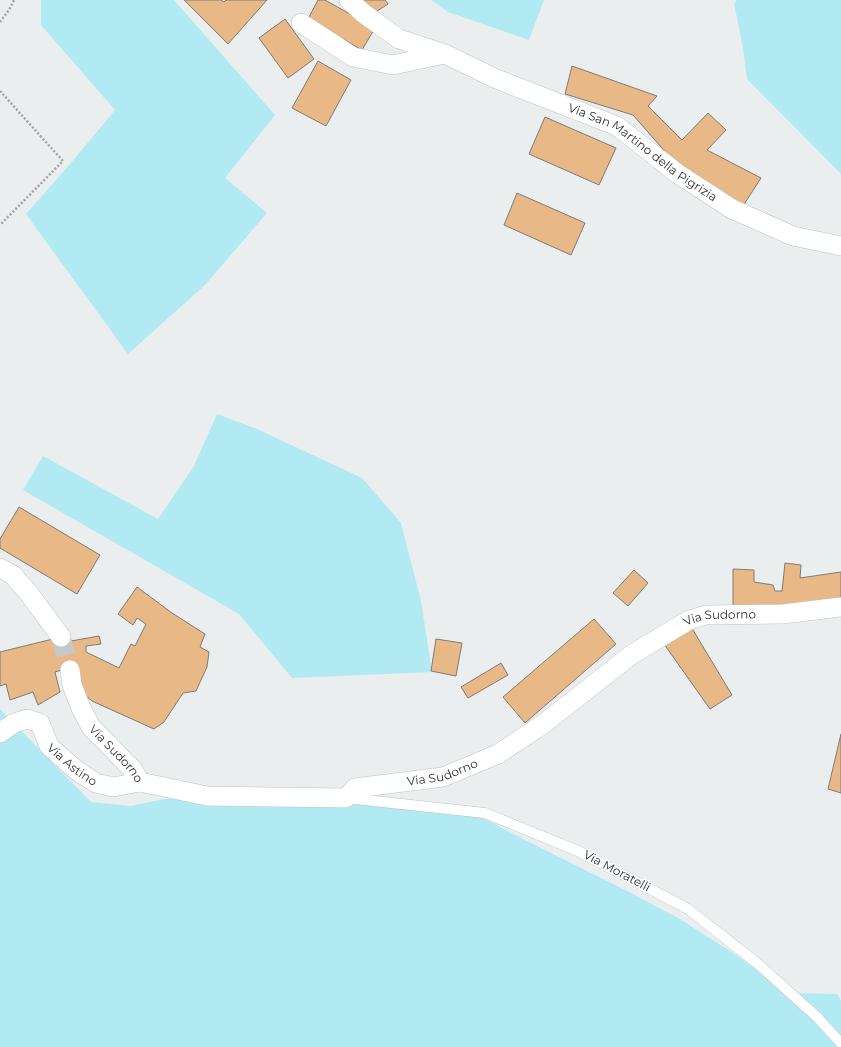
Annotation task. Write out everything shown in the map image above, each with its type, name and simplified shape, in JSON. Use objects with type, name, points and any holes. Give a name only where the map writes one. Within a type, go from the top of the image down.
[{"type":"street","name":"Via San Martino della Pigrizia","points":[[349,0],[363,13],[399,39],[445,54],[494,78],[617,126],[678,174],[732,210],[793,236],[841,246]]},
{"type":"street","points":[[300,23],[353,57],[393,65],[445,54]]},
{"type":"street","points":[[0,568],[13,575],[61,637]]},
{"type":"street","name":"Via Sudorno","points":[[70,670],[72,685],[81,708],[91,727],[133,770],[140,782],[207,796],[346,798],[354,788],[443,777],[498,754],[542,725],[631,655],[689,620],[706,615],[783,614],[841,607]]},
{"type":"street","name":"Via Astino","points":[[0,733],[14,723],[27,719],[40,723],[49,746],[76,770],[96,783],[113,787],[140,782]]},
{"type":"lane","name":"Via Moratelli","points":[[346,798],[485,813],[578,851],[688,909],[758,964],[817,1017],[841,1043]]},
{"type":"path","points":[[0,22],[14,0]]},
{"type":"path","points":[[0,91],[63,161],[0,225]]},
{"type":"shaded area","points":[[41,0],[174,0],[275,115],[225,178],[267,213],[205,285],[128,354],[26,214],[115,110],[41,25]]},
{"type":"shaded area","points":[[431,0],[544,0],[529,40],[448,12]]},
{"type":"shaded area","points":[[737,0],[841,0],[841,174],[747,79],[743,48],[734,3]]},
{"type":"shaded area","points":[[217,414],[257,429],[362,478],[401,523],[421,601],[432,672],[292,678],[239,614],[23,490],[43,456],[158,519],[194,466]]},
{"type":"shaded area","points":[[0,709],[91,802],[131,806],[164,799],[203,796],[462,807],[680,919],[736,955],[788,993],[837,994],[841,1001],[841,1047],[0,1047]]},
{"type":"building","points":[[184,0],[221,0],[224,2],[226,0],[267,0],[228,44]]},
{"type":"building","points":[[318,0],[325,0],[375,28],[362,50],[308,19]]},
{"type":"building","points":[[361,0],[385,0],[388,4],[371,15]]},
{"type":"building","points":[[285,19],[314,59],[288,78],[259,38]]},
{"type":"building","points":[[318,61],[351,80],[326,126],[292,108]]},
{"type":"building","points":[[572,66],[657,96],[648,106],[682,140],[708,113],[726,130],[707,150],[761,178],[743,206],[683,172],[633,115],[565,94]]},
{"type":"building","points":[[545,117],[616,148],[599,185],[529,154]]},
{"type":"building","points":[[517,193],[585,223],[571,255],[504,225]]},
{"type":"building","points":[[19,507],[100,555],[77,594],[0,548],[0,539]]},
{"type":"building","points":[[785,563],[801,565],[800,578],[841,572],[841,603],[733,611],[733,569],[754,570],[754,582],[773,585],[775,591],[782,591]]},
{"type":"building","points":[[634,570],[648,583],[628,606],[613,593]]},
{"type":"building","points":[[137,587],[172,613],[205,634],[200,647],[209,652],[207,667],[196,691],[183,693],[164,722],[154,729],[92,701],[74,686],[65,669],[55,672],[60,692],[38,705],[33,692],[10,700],[6,684],[0,686],[0,652],[69,635],[71,641],[99,636],[101,644],[86,646],[86,652],[119,668],[131,644],[135,646],[146,624],[137,618],[133,625],[118,614]]},
{"type":"building","points":[[594,619],[616,644],[525,723],[503,697]]},
{"type":"building","points":[[690,625],[732,695],[710,709],[664,644]]},
{"type":"building","points":[[436,639],[462,643],[456,676],[431,671]]},
{"type":"building","points":[[501,663],[508,675],[468,698],[461,687]]},
{"type":"building","points":[[841,734],[841,793],[828,789]]},
{"type":"tunnel","points":[[61,637],[70,670]]}]
